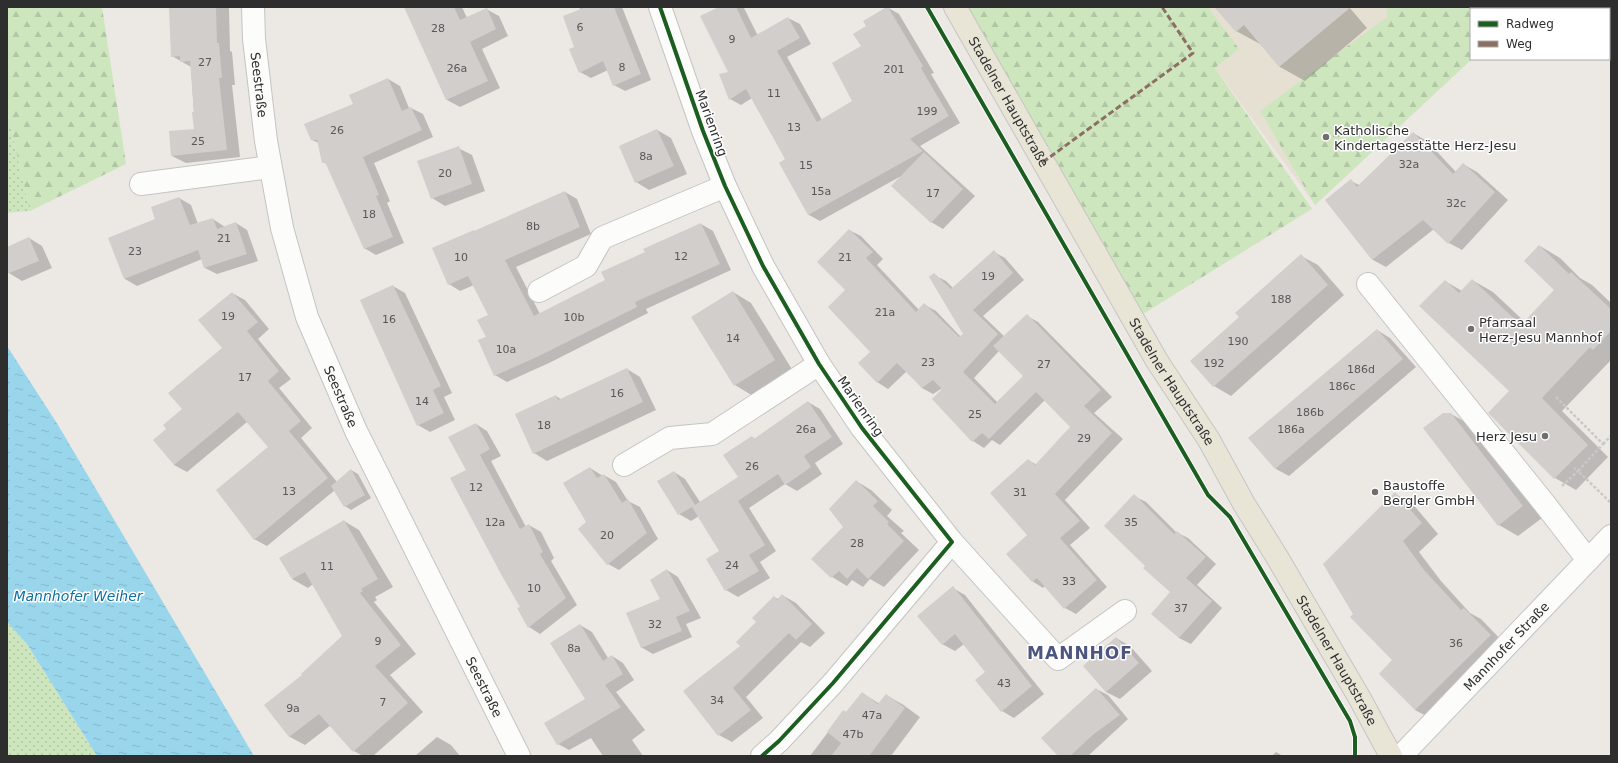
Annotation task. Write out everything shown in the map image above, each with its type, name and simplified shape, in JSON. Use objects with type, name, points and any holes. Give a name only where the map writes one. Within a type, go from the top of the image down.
[{"type":"main road","name":"Stadelner Hauptstraße","points":[[955,7],[1157,361],[1209,440],[1244,504],[1278,557],[1359,697],[1391,756]]},
{"type":"street","name":"Seestraße","points":[[253,7],[254,39],[270,167],[282,228],[307,316],[356,430],[519,756]]},
{"type":"street","name":"Marienring","points":[[660,7],[703,131],[725,186],[763,266],[819,364],[862,428],[952,542],[1058,659],[1125,611]]},
{"type":"street","points":[[141,184],[270,167]]},
{"type":"street","points":[[539,291],[586,266],[602,238],[725,186]]},
{"type":"street","points":[[1368,284],[1588,560]]},
{"type":"street","points":[[624,464],[670,438],[712,434],[819,364]]},
{"type":"street","name":"Mannhofer Straße","points":[[1401,756],[1611,536]]},
{"type":"street","points":[[762,756],[779,741],[833,683],[952,542]]},
{"type":"path","points":[[1556,398],[1603,444]]},
{"type":"path","points":[[1578,471],[1611,436]]},
{"type":"path","points":[[1574,468],[1611,503]]},
{"type":"shaded area","name":"Katholische Kindertagesstätte Herz-Jesu","points":[[1175,7],[1439,7],[1470,56],[1471,60],[1315,205],[1215,68]]},
{"type":"green space","points":[[7,7],[102,7],[126,164],[30,211],[7,111]]},
{"type":"green space","points":[[956,7],[1208,7],[1239,49],[1215,68],[1312,209],[1135,319]]},
{"type":"green space","name":"Katholische Kindertagesstätte Herz-Jesu","points":[[1386,7],[1525,7],[1470,8],[1471,60],[1315,205],[1260,111],[1387,17]]},
{"type":"green space","points":[[7,111],[30,211],[7,213]]},
{"type":"green space","points":[[7,622],[27,644],[97,756],[7,756]]},
{"type":"water","name":"Mannhofer Weiher","points":[[7,346],[58,425],[254,756],[97,756],[27,644],[7,622]]},
{"type":"building","points":[[169,7],[216,7],[217,43],[219,43],[222,78],[219,78],[227,150],[171,156],[169,131],[194,129],[192,112],[194,112],[190,61],[180,62],[180,56],[171,57]]},
{"type":"building","points":[[404,7],[454,7],[460,20],[487,8],[496,29],[470,42],[488,81],[446,100]]},
{"type":"building","points":[[586,7],[614,7],[641,74],[613,86],[603,61],[579,73],[569,49],[574,47],[563,16]]},
{"type":"building","points":[[719,7],[736,7],[751,38],[788,17],[800,38],[777,51],[817,122],[852,101],[832,63],[861,46],[853,34],[866,26],[863,21],[888,7],[923,66],[921,68],[949,116],[910,139],[923,151],[808,215],[779,163],[785,159],[746,89],[729,100],[719,74],[728,72],[700,16]]},
{"type":"building","points":[[1214,7],[1351,7],[1279,67],[1244,25],[1236,32]]},
{"type":"building","points":[[388,78],[402,111],[411,107],[422,130],[363,157],[379,195],[376,196],[393,237],[364,249],[325,162],[322,163],[317,140],[311,140],[304,124],[353,104],[349,95]]},
{"type":"building","points":[[657,129],[674,166],[635,183],[619,146]]},
{"type":"building","points":[[1413,132],[1453,174],[1463,163],[1495,192],[1448,244],[1423,220],[1372,260],[1325,200],[1351,179],[1357,187]]},
{"type":"building","points":[[459,146],[472,184],[431,199],[417,161]]},
{"type":"building","points":[[924,152],[963,189],[931,223],[891,186]]},
{"type":"building","points":[[565,191],[580,227],[505,260],[534,316],[605,280],[601,272],[645,252],[643,249],[701,223],[720,264],[635,302],[637,307],[537,357],[494,376],[478,340],[486,337],[477,320],[488,315],[468,276],[448,285],[432,248]]},
{"type":"building","points":[[179,197],[190,225],[213,218],[217,229],[236,222],[247,254],[204,268],[198,250],[124,279],[108,238],[155,219],[151,207]]},
{"type":"building","points":[[849,229],[873,252],[866,258],[916,312],[924,303],[959,337],[963,334],[929,277],[934,273],[951,289],[994,250],[1013,273],[973,310],[998,334],[963,372],[995,404],[1023,376],[993,346],[1027,314],[1101,390],[1084,406],[1112,433],[1055,494],[1080,521],[1060,538],[1097,580],[1064,609],[1037,578],[1032,582],[1006,554],[1027,535],[990,493],[1028,459],[1035,465],[1070,427],[1036,392],[989,439],[982,433],[972,442],[932,399],[942,389],[933,380],[922,388],[897,363],[877,383],[858,363],[870,352],[828,307],[845,290],[817,262]]},
{"type":"building","points":[[29,237],[39,261],[7,274],[7,247]]},
{"type":"building","points":[[1539,245],[1569,274],[1571,272],[1611,309],[1611,331],[1593,350],[1590,347],[1542,398],[1588,445],[1554,479],[1488,413],[1509,391],[1419,306],[1445,280],[1459,293],[1472,279],[1521,325],[1554,290],[1524,261]]},
{"type":"building","points":[[1301,254],[1328,285],[1213,387],[1190,361],[1239,317],[1235,313]]},
{"type":"building","points":[[393,285],[441,386],[433,390],[444,413],[417,426],[360,300]]},
{"type":"building","points":[[733,291],[775,360],[734,386],[691,317]]},
{"type":"building","points":[[232,292],[258,322],[247,331],[279,371],[268,381],[301,421],[289,431],[328,478],[254,540],[216,490],[268,447],[238,412],[174,465],[153,440],[166,429],[163,425],[182,409],[168,393],[222,348],[198,320]]},
{"type":"building","points":[[1377,329],[1403,359],[1275,469],[1248,438]]},
{"type":"building","points":[[627,368],[643,402],[533,454],[515,414],[556,395],[558,400]]},
{"type":"building","points":[[808,401],[832,437],[804,456],[811,467],[797,477],[785,485],[778,474],[738,501],[765,545],[749,555],[759,571],[725,591],[706,559],[719,551],[692,507],[678,515],[657,481],[674,471],[695,505],[738,477],[723,455],[752,436],[754,439]]},
{"type":"building","points":[[1443,413],[1451,413],[1523,506],[1498,526],[1423,428]]},
{"type":"building","points":[[476,423],[490,449],[480,455],[520,529],[529,524],[543,552],[540,554],[566,598],[528,628],[517,608],[520,607],[450,478],[466,470],[448,437]]},
{"type":"building","points":[[590,467],[597,478],[604,474],[622,503],[628,499],[647,533],[607,565],[578,529],[586,522],[563,483]]},
{"type":"building","points":[[351,469],[365,495],[344,507],[331,486]]},
{"type":"building","points":[[856,480],[878,501],[873,506],[889,522],[887,524],[904,541],[868,579],[857,568],[847,579],[839,571],[831,578],[811,559],[843,527],[829,509]]},
{"type":"building","points":[[1395,492],[1422,523],[1403,541],[1424,570],[1461,610],[1464,608],[1491,635],[1415,710],[1379,674],[1392,660],[1350,617],[1353,614],[1323,564]]},
{"type":"building","points":[[1134,494],[1174,534],[1177,531],[1206,557],[1186,578],[1212,601],[1179,638],[1151,614],[1170,592],[1143,568],[1145,566],[1104,526]]},
{"type":"building","points":[[344,520],[378,579],[361,589],[363,591],[360,593],[401,645],[375,666],[408,703],[353,752],[319,714],[289,737],[264,705],[302,675],[301,674],[342,636],[305,572],[292,579],[279,558]]},
{"type":"building","points":[[667,569],[690,611],[676,617],[682,631],[641,648],[626,613],[660,599],[650,580]]},
{"type":"building","points":[[953,586],[1032,686],[1001,712],[975,680],[985,672],[955,634],[942,645],[917,616]]},
{"type":"building","points":[[782,594],[812,624],[796,640],[789,633],[733,688],[751,710],[718,736],[683,691],[740,646],[736,642],[756,622],[752,618],[774,596],[777,600]]},
{"type":"building","points":[[580,624],[603,661],[612,655],[623,674],[605,685],[621,707],[557,745],[544,723],[585,699],[550,643]]},
{"type":"building","points":[[1116,637],[1139,663],[1106,692],[1083,666]]},
{"type":"building","points":[[1096,688],[1120,715],[1094,734],[1070,756],[1058,756],[1041,738]]},
{"type":"building","points":[[862,692],[878,704],[886,694],[905,708],[869,756],[831,756],[841,743],[827,732],[843,710],[846,712]]},
{"type":"marked path","points":[[1043,162],[1193,53],[1162,7]]},
{"type":"cycle path","points":[[660,7],[703,131],[725,186],[763,266],[819,364],[862,428],[952,542],[833,683],[779,741],[762,756]]},
{"type":"cycle path","points":[[927,7],[1208,495],[1230,517],[1350,721],[1355,737],[1355,756]]},
{"type":"place","name":"Katholische Kindertagesstätte Herz-Jesu","points":[[1326,137]]},
{"type":"place","name":"Pfarrsaal Herz-Jesu Mannhof","points":[[1471,329]]},
{"type":"place","name":"Herz Jesu","points":[[1545,436]]},
{"type":"place","name":"Baustoffe Bergler GmbH","points":[[1375,492]]},
{"type":"district","name":"MANNHOF","points":[[1080,653]]}]
